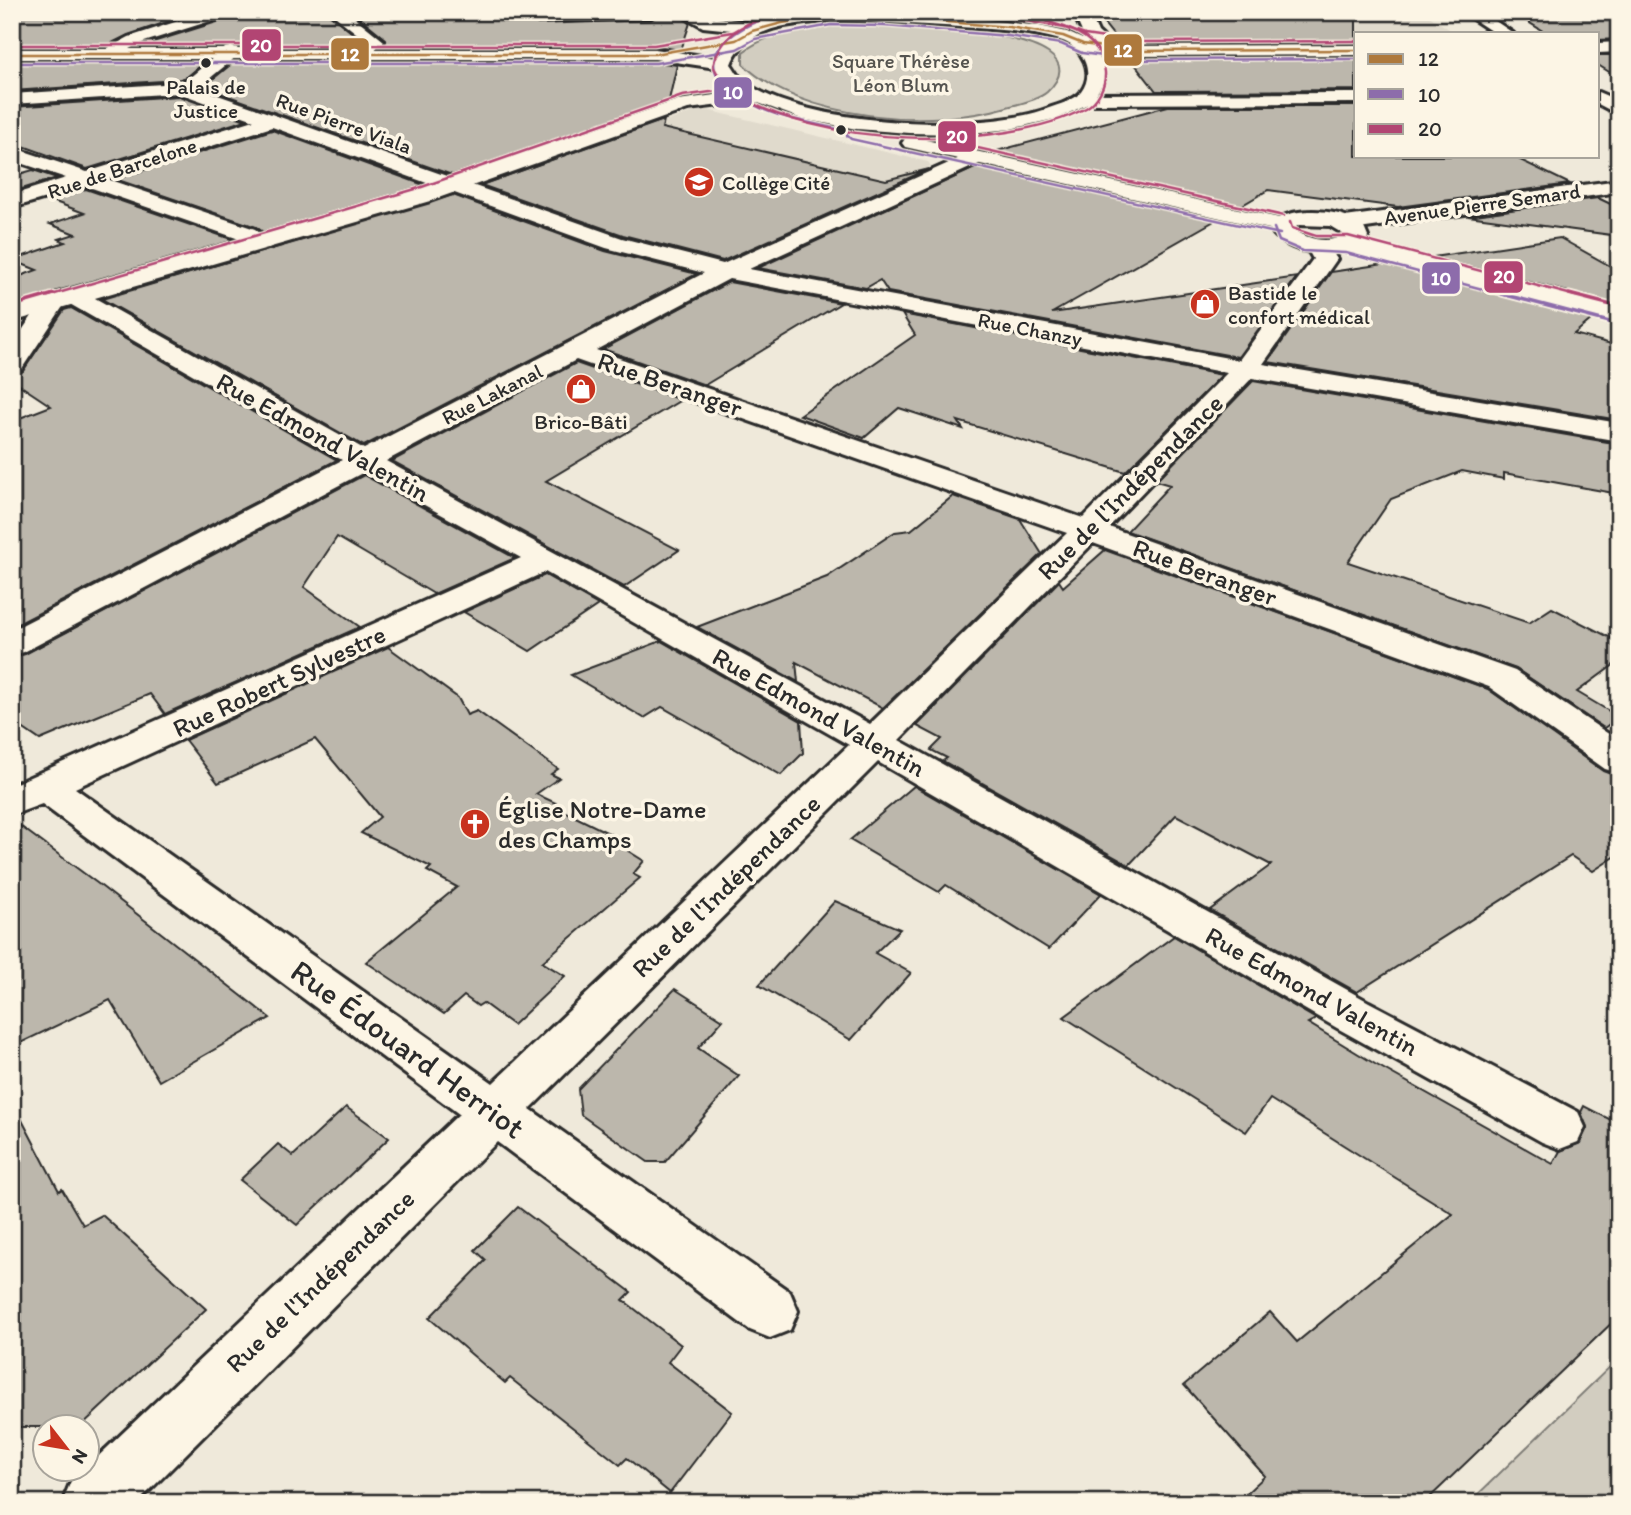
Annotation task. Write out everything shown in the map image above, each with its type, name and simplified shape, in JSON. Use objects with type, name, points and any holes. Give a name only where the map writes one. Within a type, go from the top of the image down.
[{"type":"street","points":[[107,53],[135,40],[223,12]]},
{"type":"street","points":[[338,12],[376,41],[362,51]]},
{"type":"street","points":[[538,16],[651,12]]},
{"type":"street","points":[[684,12],[703,22],[760,28],[851,12]]},
{"type":"street","points":[[1081,12],[1096,74],[1093,87],[1085,99]]},
{"type":"street","points":[[1471,13],[1480,12]]},
{"type":"street","points":[[1471,13],[1502,32]]},
{"type":"street","points":[[830,16],[981,24],[1038,31],[1131,51],[1354,50]]},
{"type":"street","points":[[654,54],[736,40],[760,28]]},
{"type":"street","points":[[736,40],[724,52],[722,64],[736,84],[754,94],[781,106],[844,121],[909,128],[976,127],[1026,120],[1060,111],[1085,99],[1354,98]]},
{"type":"street","points":[[1600,48],[1619,47]]},
{"type":"street","points":[[12,54],[362,51],[654,54],[722,64]]},
{"type":"street","points":[[1094,62],[1131,51]]},
{"type":"street","points":[[12,99],[181,88],[194,83],[231,52]]},
{"type":"street","name":"Rue Pierre Viala","points":[[181,88],[452,186]]},
{"type":"street","points":[[12,315],[65,302],[452,186],[685,104],[754,94]]},
{"type":"street","points":[[1600,98],[1619,109]]},
{"type":"street","points":[[1026,120],[1013,143],[1093,182]]},
{"type":"street","name":"Rue de Barcelone","points":[[12,202],[271,121]]},
{"type":"street","points":[[844,121],[853,130],[1322,234],[1619,316]]},
{"type":"street","points":[[12,153],[247,234],[261,243]]},
{"type":"street","name":"Rue Lakanal","points":[[12,643],[748,260],[978,157]]},
{"type":"street","name":"Rue Chanzy","points":[[452,186],[614,243],[727,272],[1246,369],[1619,432]]},
{"type":"street","name":"Avenue Pierre Semard","points":[[1322,234],[1619,186]]},
{"type":"street","name":"Rue de l'Indépendance","points":[[93,1503],[874,743],[1246,369],[1325,259],[1322,234]]},
{"type":"street","points":[[12,364],[65,302]]},
{"type":"street","name":"Rue Edmond Valentin","points":[[65,302],[546,559],[1353,1015],[1560,1127]]},
{"type":"street","name":"Rue Beranger","points":[[575,351],[1088,530],[1502,679],[1619,760]]},
{"type":"street","name":"Rue Robert Sylvestre","points":[[29,794],[546,559]]},
{"type":"street","name":"Rue Édouard Herriot","points":[[29,794],[493,1111],[770,1311]]},
{"type":"shaded area","points":[[1098,12],[1423,12],[1453,32],[1354,32],[1354,37],[1117,37]]},
{"type":"shaded area","points":[[698,110],[928,162],[931,166],[889,184],[506,179]]},
{"type":"green space","name":"Square Thérèse Léon Blum","points":[[846,25],[938,29],[981,33],[1020,41],[1048,53],[1059,70],[1047,92],[1028,101],[977,114],[906,118],[869,115],[798,98],[768,83],[743,64],[743,52],[766,39],[792,31]]},
{"type":"green space","points":[[1619,1358],[1619,1503],[1469,1503]]},
{"type":"building","points":[[12,12],[197,12],[128,35],[106,46],[12,46]]},
{"type":"building","points":[[233,12],[327,12],[362,41],[356,46],[140,46],[230,18]]},
{"type":"building","points":[[353,12],[530,12],[529,18],[538,24],[651,20],[662,12],[673,12],[690,23],[681,50],[655,46],[382,46],[386,39]]},
{"type":"building","points":[[1095,12],[1356,12],[1354,42],[1118,41]]},
{"type":"building","points":[[1512,12],[1619,12],[1619,39],[1600,40],[1600,32],[1544,32]]},
{"type":"building","points":[[1600,55],[1619,55],[1619,78],[1600,66]]},
{"type":"building","points":[[1354,58],[1354,90],[1156,91],[1131,59]]},
{"type":"building","points":[[12,62],[205,62],[187,77],[177,80],[12,91]]},
{"type":"building","points":[[234,62],[655,62],[677,65],[669,100],[452,175],[203,87]]},
{"type":"building","points":[[179,96],[246,120],[87,169],[12,142],[12,107]]},
{"type":"building","points":[[1168,106],[1354,106],[1354,158],[1516,158],[1570,184],[1398,207],[1268,190],[1239,207],[993,152]]},
{"type":"building","name":"Collège Cité","points":[[664,120],[662,128],[886,180],[929,169],[723,261],[623,235],[481,185]]},
{"type":"building","points":[[272,130],[424,185],[263,232],[256,227],[115,179]]},
{"type":"building","points":[[979,166],[1216,220],[1052,313],[1297,277],[1238,357],[888,292],[880,280],[866,288],[758,268]]},
{"type":"building","points":[[33,170],[57,178],[22,189],[12,185],[12,176]]},
{"type":"building","points":[[86,189],[234,240],[12,304],[12,279],[37,270],[12,260],[65,242],[59,239],[75,234],[50,224],[84,213],[50,200]]},
{"type":"building","points":[[453,195],[605,251],[697,274],[364,446],[102,299]]},
{"type":"building","points":[[1598,198],[1619,208],[1619,236],[1468,216]]},
{"type":"building","points":[[1560,238],[1619,271],[1619,297],[1611,303],[1433,257]]},
{"type":"building","points":[[1384,264],[1592,319],[1574,334],[1619,346],[1619,420],[1268,362],[1331,272]]},
{"type":"building","points":[[729,282],[841,303],[705,385],[603,349]]},
{"type":"building","points":[[71,308],[337,460],[12,627],[12,421],[51,406],[12,380],[12,374],[23,371],[64,310]]},
{"type":"building","points":[[902,314],[1222,375],[1125,472],[958,421],[963,429],[899,408],[864,438],[800,415],[915,335]]},
{"type":"building","points":[[576,363],[681,400],[546,481],[679,550],[624,587],[392,461]]},
{"type":"building","points":[[1253,381],[1619,444],[1619,494],[1504,473],[1504,479],[1462,471],[1391,499],[1348,562],[1529,623],[1552,608],[1619,642],[1619,661],[1577,692],[1619,717],[1604,728],[1516,669],[1127,531],[1170,485],[1156,481]]},
{"type":"building","points":[[364,475],[515,558],[434,594],[337,537],[304,587],[360,627],[165,714],[150,694],[40,740],[12,721],[12,657],[25,654]]},
{"type":"building","points":[[953,496],[1020,519],[1042,554],[883,708],[796,662],[798,682],[697,627],[827,577],[895,532],[911,530]]},
{"type":"building","points":[[1105,550],[1488,689],[1603,771],[1619,777],[1619,854],[1593,871],[1571,856],[1357,992],[1210,910],[1271,865],[1176,815],[1129,865],[943,761],[947,758],[931,750],[942,739],[917,726],[1059,581],[1063,587]]},
{"type":"building","points":[[545,575],[598,605],[530,651],[464,612]]},
{"type":"building","points":[[661,641],[801,721],[803,753],[781,775],[662,707],[644,718],[571,675]]},
{"type":"building","points":[[388,647],[458,698],[467,715],[477,711],[558,769],[551,774],[559,778],[536,794],[558,804],[555,807],[631,844],[625,849],[644,861],[633,874],[640,878],[542,962],[565,976],[513,1025],[483,1003],[478,1006],[464,996],[444,1014],[366,962],[457,887],[427,871],[431,867],[361,833],[380,817],[315,739],[218,783],[185,740]]},
{"type":"building","points":[[914,786],[1101,894],[1049,949],[946,885],[939,892],[850,840]]},
{"type":"building","points":[[12,820],[270,1018],[159,1081],[110,1000],[12,1047]]},
{"type":"building","points":[[835,901],[900,929],[875,953],[911,973],[851,1040],[759,985]]},
{"type":"building","points":[[1174,936],[1316,1019],[1308,1023],[1375,1064],[1553,1164],[1560,1151],[1580,1143],[1587,1128],[1581,1112],[1584,1106],[1619,1124],[1619,1316],[1424,1503],[1236,1503],[1265,1476],[1184,1385],[1270,1312],[1297,1342],[1453,1214],[1270,1099],[1246,1132],[1064,1017]]},
{"type":"building","points":[[675,989],[723,1020],[698,1048],[739,1076],[665,1162],[648,1162],[581,1115],[578,1089]]},
{"type":"building","points":[[12,1101],[59,1191],[62,1189],[83,1225],[102,1215],[206,1309],[94,1414],[32,1414],[32,1427],[12,1427]]},
{"type":"building","points":[[346,1107],[389,1138],[297,1225],[240,1180],[278,1144],[293,1156]]},
{"type":"building","points":[[518,1207],[631,1292],[623,1300],[681,1345],[668,1362],[732,1412],[670,1493],[627,1458],[620,1465],[510,1378],[505,1383],[429,1318],[486,1260],[475,1250]]},
{"type":"transit line","name":"20","points":[[785,12],[750,22],[730,35],[722,43],[713,66],[732,91],[764,110],[806,124],[854,133],[906,137],[959,137],[1008,132],[1052,122],[1086,108],[1100,93],[1105,72],[1102,59],[1093,42],[1079,32],[1021,18],[945,12]]},
{"type":"transit line","name":"20","points":[[12,45],[654,45],[733,32],[749,23],[795,12]]},
{"type":"transit line","name":"20","points":[[934,12],[1010,18],[1065,28],[1085,35],[1132,42],[1354,41]]},
{"type":"transit line","name":"10","points":[[772,16],[742,27],[724,40],[714,57],[714,68],[731,91],[756,106],[784,117],[842,130]]},
{"type":"transit line","name":"12","points":[[12,54],[655,54],[736,40],[752,31],[782,23],[830,16],[884,17],[1009,27],[1063,36],[1083,44],[1131,51],[1354,50]]},
{"type":"transit line","name":"10","points":[[12,63],[656,63],[737,49],[755,39],[831,25],[884,26],[1008,36],[1061,44],[1082,53],[1130,60],[1354,59]]},
{"type":"transit line","name":"20","points":[[12,306],[419,188],[682,96],[753,86]]},
{"type":"transit line","name":"10","points":[[838,127],[851,139],[1280,234]]},
{"type":"transit line","name":"20","points":[[942,140],[1284,216]]},
{"type":"transit line","name":"20","points":[[1290,222],[1292,228],[1316,236],[1348,236],[1619,307]]},
{"type":"transit line","name":"10","points":[[1274,228],[1279,241],[1303,251],[1320,254],[1346,253],[1617,324]]},
{"type":"place","name":"Palais de Justice","points":[[206,63]]},
{"type":"place","name":"Collège Cité","points":[[699,182]]},
{"type":"place","name":"Bastide le confort médical","points":[[1205,304]]},
{"type":"place","name":"Brico-Bâti","points":[[581,389]]},
{"type":"place","name":"Église Notre-Dame des Champs","points":[[475,824]]}]
